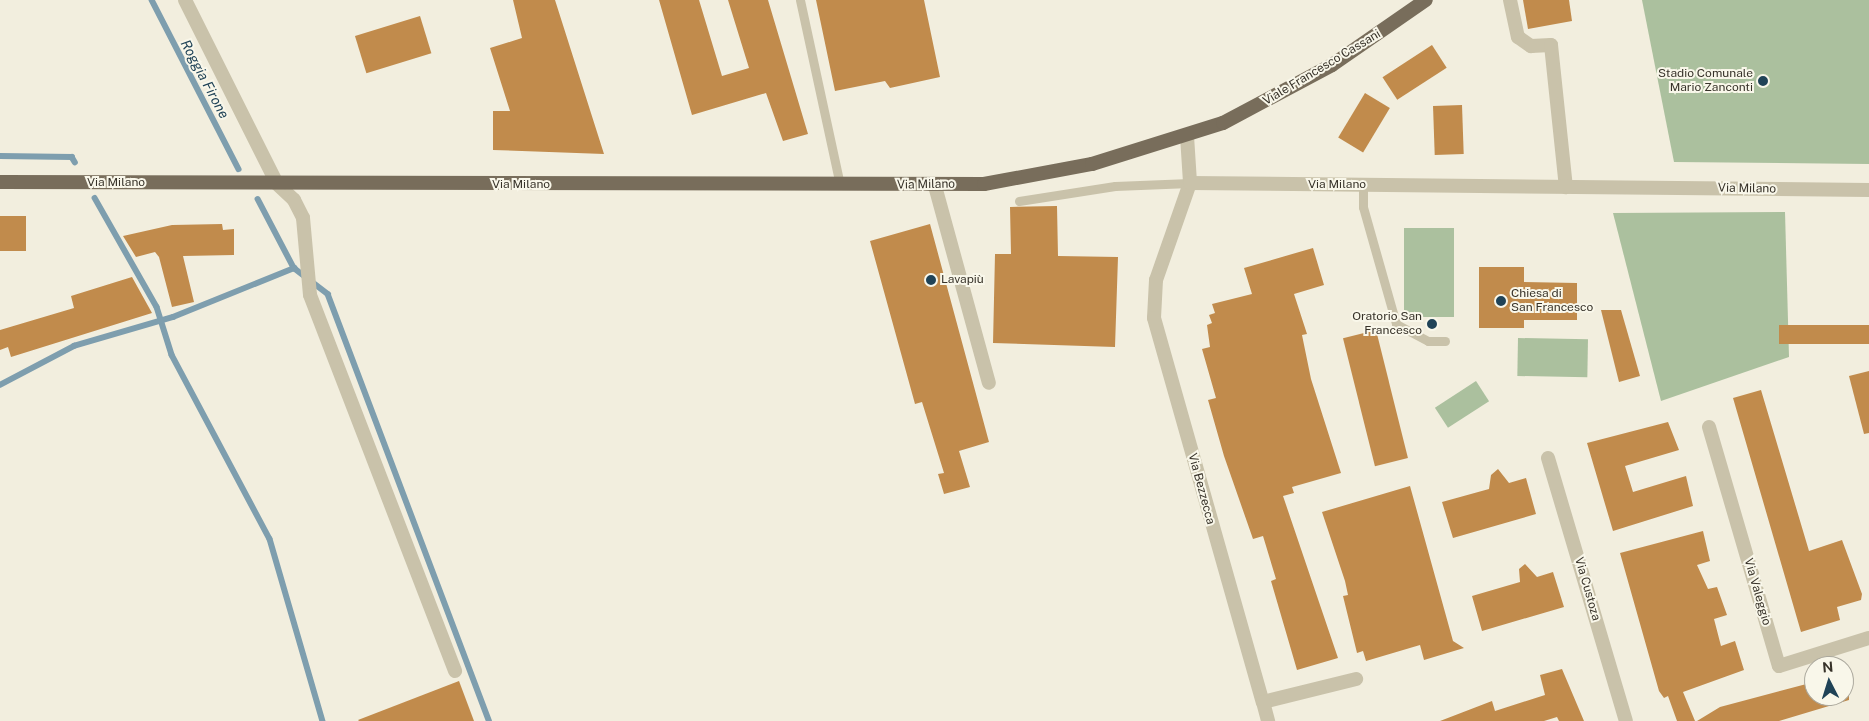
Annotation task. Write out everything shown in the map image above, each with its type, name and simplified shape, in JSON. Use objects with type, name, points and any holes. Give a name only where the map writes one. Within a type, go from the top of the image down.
[{"type":"main road","name":"Viale Francesco Cassani","points":[[1040,174],[1187,136],[1275,99],[1426,0]]},
{"type":"main road","name":"Via Milano","points":[[0,182],[934,186],[1040,174]]},
{"type":"street","points":[[185,0],[277,184],[294,200],[303,218],[310,294],[455,671]]},
{"type":"street","points":[[1510,0],[1518,37],[1531,46],[1551,46],[1566,187]]},
{"type":"street","points":[[1187,136],[1190,184]]},
{"type":"street","name":"Via Milano","points":[[1190,184],[1869,190]]},
{"type":"street","name":"Via Bezzecca","points":[[1190,184],[1156,280],[1154,318],[1268,721]]},
{"type":"street","points":[[934,186],[990,384]]},
{"type":"street","name":"Via Valeggio","points":[[1709,427],[1779,666],[1869,638]]},
{"type":"street","name":"Via Custoza","points":[[1548,458],[1626,721]]},
{"type":"street","points":[[1263,702],[1356,679]]},
{"type":"lane","points":[[800,0],[840,185]]},
{"type":"lane","name":"Via Milano","points":[[1019,201],[1115,186],[1190,184]]},
{"type":"lane","points":[[1363,185],[1363,207],[1396,324],[1421,339],[1445,341]]},
{"type":"green space","name":"Stadio Comunale Mario Zanconti","points":[[1642,0],[1869,0],[1869,164],[1674,162]]},
{"type":"green space","points":[[1785,212],[1789,357],[1661,401],[1613,213]]},
{"type":"green space","points":[[1404,228],[1454,228],[1454,317],[1404,317]]},
{"type":"green space","points":[[1518,338],[1588,339],[1587,377],[1517,376]]},
{"type":"green space","points":[[1476,381],[1489,401],[1448,428],[1435,408]]},
{"type":"building","points":[[513,0],[555,0],[604,154],[493,150],[493,111],[510,111],[490,48],[522,38]]},
{"type":"building","points":[[659,0],[699,0],[722,76],[749,68],[728,0],[768,0],[808,134],[783,141],[766,93],[692,115]]},
{"type":"building","points":[[816,0],[924,0],[940,77],[890,88],[885,81],[835,91]]},
{"type":"building","points":[[1523,0],[1569,0],[1572,21],[1528,29]]},
{"type":"building","points":[[420,16],[431,53],[366,73],[355,36]]},
{"type":"building","points":[[1432,45],[1447,68],[1397,100],[1383,77]]},
{"type":"building","points":[[1365,93],[1390,108],[1363,153],[1338,138]]},
{"type":"building","points":[[1462,105],[1464,154],[1435,155],[1433,106]]},
{"type":"building","points":[[1057,206],[1058,256],[1118,257],[1115,347],[993,343],[995,254],[1011,254],[1010,207]]},
{"type":"building","points":[[0,216],[26,216],[26,251],[0,251]]},
{"type":"building","points":[[222,224],[223,230],[234,229],[234,255],[183,256],[194,302],[172,307],[159,257],[155,252],[136,257],[123,236],[172,225]]},
{"type":"building","points":[[930,224],[989,442],[959,451],[970,487],[944,494],[938,474],[944,473],[922,402],[915,404],[870,241]]},
{"type":"building","points":[[1313,248],[1324,285],[1294,294],[1307,334],[1302,335],[1311,379],[1341,473],[1292,487],[1294,493],[1283,496],[1338,658],[1297,670],[1271,581],[1276,579],[1263,536],[1253,539],[1224,456],[1208,400],[1216,398],[1202,349],[1210,347],[1207,325],[1212,323],[1209,315],[1215,313],[1212,304],[1252,294],[1244,268]]},
{"type":"building","points":[[1479,267],[1524,267],[1524,282],[1577,283],[1577,320],[1524,320],[1524,328],[1479,328]]},
{"type":"building","points":[[132,277],[152,313],[11,357],[8,347],[0,350],[0,330],[74,308],[71,296]]},
{"type":"building","points":[[1601,310],[1621,310],[1640,376],[1619,382]]},
{"type":"building","points":[[1779,325],[1869,325],[1869,344],[1779,344]]},
{"type":"building","points":[[1376,330],[1408,458],[1375,466],[1343,338]]},
{"type":"building","points":[[1869,371],[1869,433],[1864,434],[1849,376]]},
{"type":"building","points":[[1761,390],[1809,551],[1842,540],[1862,594],[1861,600],[1837,607],[1840,620],[1801,632],[1733,398]]},
{"type":"building","points":[[1668,422],[1679,450],[1625,466],[1633,492],[1686,476],[1693,506],[1613,531],[1587,443]]},
{"type":"building","points":[[1498,469],[1509,483],[1526,478],[1536,514],[1453,538],[1442,502],[1489,489],[1491,475]]},
{"type":"building","points":[[1410,486],[1453,641],[1464,648],[1424,660],[1420,645],[1366,661],[1363,651],[1357,653],[1343,596],[1348,595],[1345,581],[1322,512]]},
{"type":"building","points":[[1703,531],[1710,561],[1697,565],[1708,589],[1717,587],[1727,615],[1714,619],[1721,646],[1735,641],[1744,670],[1683,692],[1695,721],[1677,721],[1668,696],[1664,698],[1659,691],[1620,553]]},
{"type":"building","points":[[1525,564],[1537,577],[1553,572],[1564,607],[1482,631],[1472,596],[1520,582],[1519,569]]},
{"type":"building","points":[[1562,669],[1584,721],[1559,721],[1557,717],[1544,721],[1440,721],[1492,701],[1495,711],[1545,695],[1540,675]]},
{"type":"building","points":[[459,681],[474,721],[358,720]]},
{"type":"building","points":[[1804,685],[1804,706],[1829,706],[1779,721],[1697,721],[1720,707]]},
{"type":"waterway","name":"Roggia Firone","points":[[152,0],[239,169]]},
{"type":"waterway","points":[[0,156],[72,157],[75,162]]},
{"type":"waterway","points":[[95,198],[157,307],[172,355],[270,539],[323,721]]},
{"type":"waterway","points":[[258,199],[294,268],[328,294],[489,721]]},
{"type":"waterway","points":[[0,385],[74,346],[173,317],[294,268]]},
{"type":"place","name":"Stadio Comunale Mario Zanconti","points":[[1763,81]]},
{"type":"place","name":"Lavapiù","points":[[931,280]]},
{"type":"place","name":"Chiesa di San Francesco","points":[[1501,301]]},
{"type":"place","name":"Oratorio San Francesco","points":[[1432,324]]}]
